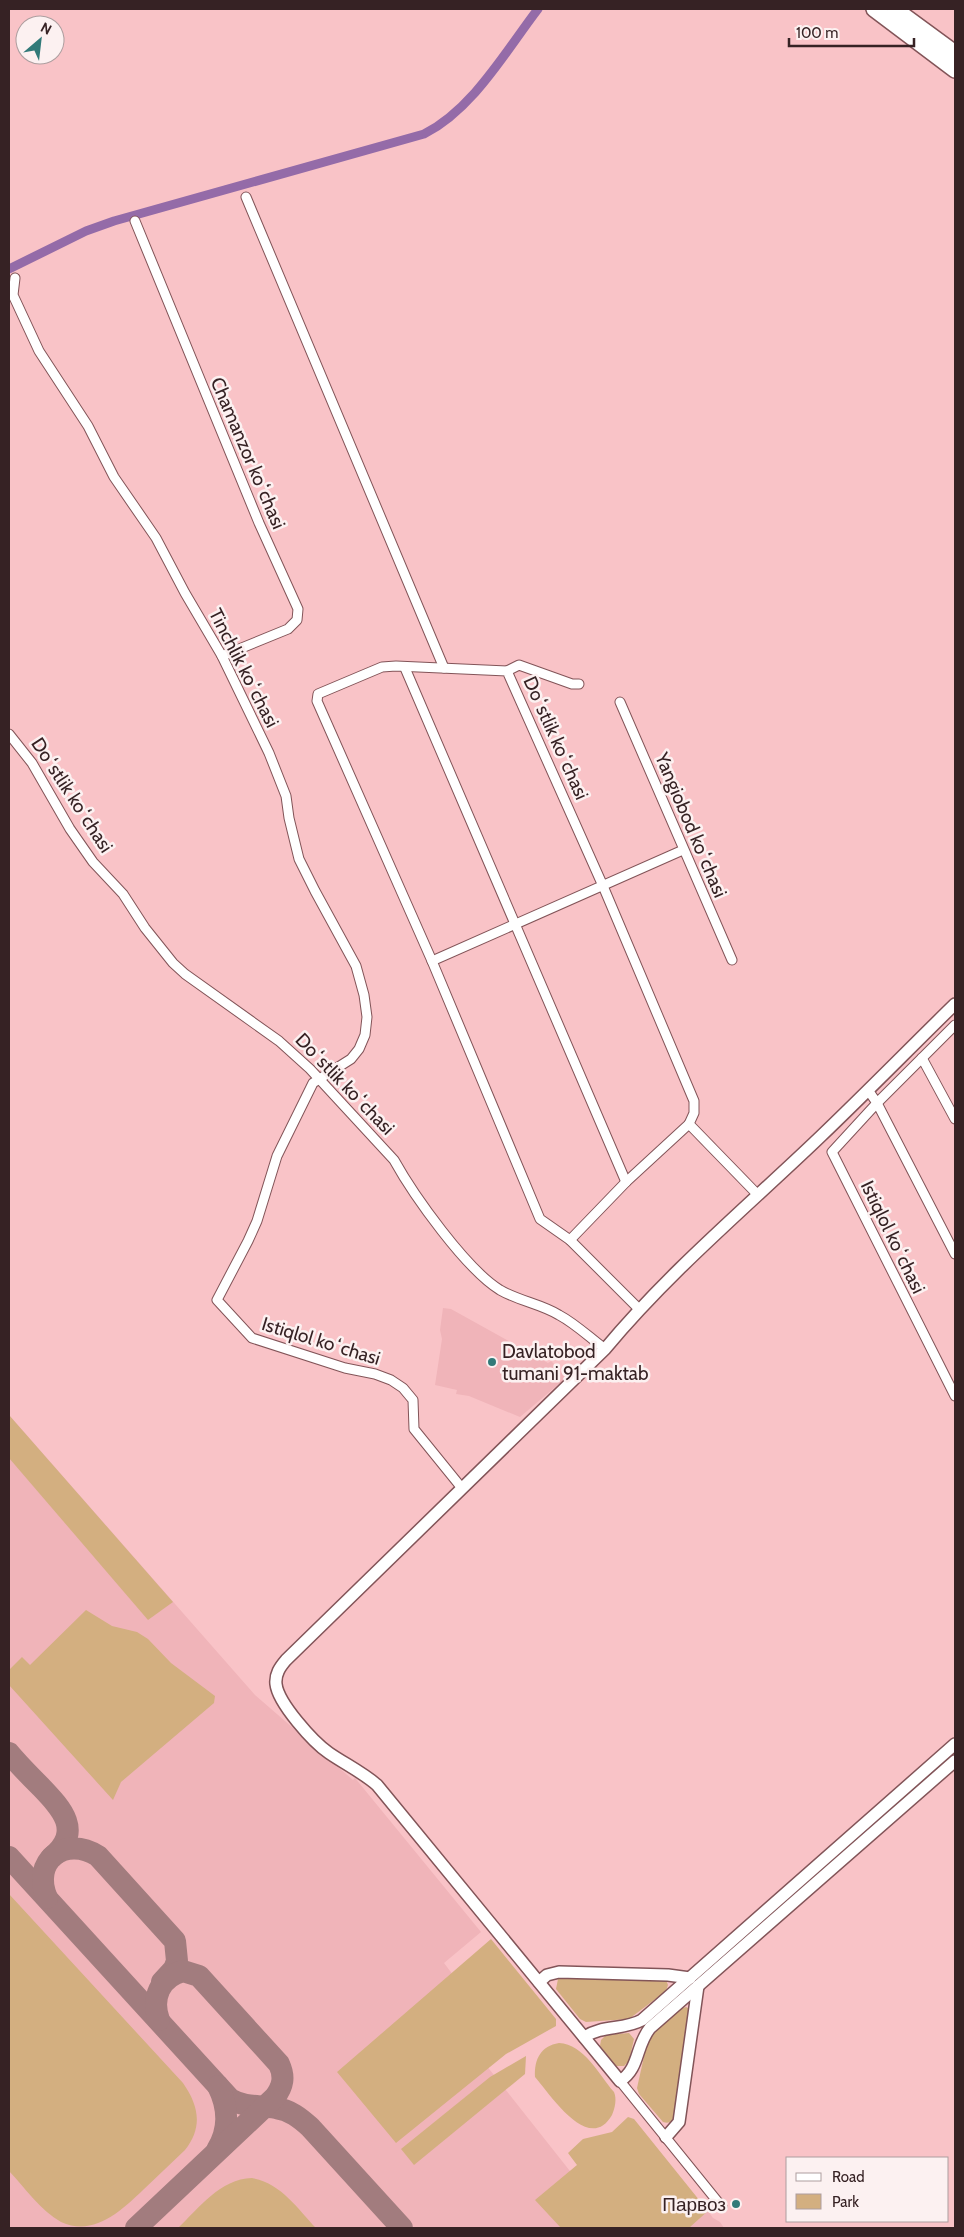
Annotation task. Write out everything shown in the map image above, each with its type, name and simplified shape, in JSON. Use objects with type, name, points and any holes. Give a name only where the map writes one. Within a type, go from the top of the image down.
[{"type":"highway","points":[[874,9],[955,70]]},
{"type":"highway","points":[[895,9],[955,53]]},
{"type":"street","points":[[246,197],[444,668]]},
{"type":"street","name":"Chamanzor koʻchasi","points":[[135,221],[259,523],[298,609],[297,620],[288,629],[222,656]]},
{"type":"street","name":"Tinchlik koʻchasi","points":[[15,278],[13,295],[39,351],[88,426],[114,477],[156,538],[185,593],[222,656],[269,753],[286,796],[289,818],[300,859],[314,891],[356,966],[364,994],[367,1017],[365,1035],[359,1049],[351,1059],[319,1079]]},
{"type":"street","points":[[507,670],[519,665],[572,684],[580,684]]},
{"type":"street","name":"Doʻstlik koʻchasi","points":[[639,1309],[570,1240],[540,1219],[432,961],[316,697],[321,692],[382,667],[507,670],[603,886],[694,1101],[694,1113],[689,1124]]},
{"type":"street","points":[[405,668],[517,924],[626,1182]]},
{"type":"street","name":"Yangiobod koʻchasi","points":[[620,702],[732,960]]},
{"type":"street","name":"Doʻstlik koʻchasi","points":[[9,734],[32,763],[70,829],[93,862],[123,894],[145,928],[174,963],[185,974],[278,1041],[319,1079],[394,1160],[403,1176],[453,1243],[482,1275],[498,1289],[560,1315],[605,1349]]},
{"type":"street","points":[[432,961],[683,850]]},
{"type":"street","points":[[722,2206],[377,1785],[364,1774],[327,1752],[311,1736],[280,1698],[276,1682],[280,1668],[286,1660],[461,1487],[605,1349],[639,1309],[955,1004]]},
{"type":"street","name":"Istiqlol koʻchasi","points":[[955,1025],[877,1103],[832,1152],[955,1396]]},
{"type":"street","points":[[922,1058],[955,1119]]},
{"type":"street","name":"Istiqlol koʻchasi","points":[[319,1079],[310,1088],[298,1116],[281,1145],[257,1221],[217,1300],[252,1338],[344,1368],[374,1374],[391,1380],[403,1388],[413,1400],[414,1429],[461,1487]]},
{"type":"street","points":[[868,1090],[877,1103],[955,1254]]},
{"type":"street","points":[[570,1240],[626,1182],[689,1124],[757,1194]]},
{"type":"street","points":[[620,2081],[628,2076],[634,2068],[642,2039],[650,2028],[694,1982],[955,1744]]},
{"type":"street","points":[[584,2037],[601,2029],[631,2026],[694,1982],[955,1762]]},
{"type":"street","points":[[538,1982],[547,1975],[559,1972],[668,1975],[694,1982]]},
{"type":"street","points":[[666,2137],[679,2122],[694,1982]]},
{"type":"shaded area","name":"Davlatobod tumani 91-maktab","points":[[443,1308],[451,1309],[548,1363],[551,1361],[567,1377],[520,1417],[469,1396],[456,1394],[457,1390],[435,1385],[442,1339],[440,1330]]},
{"type":"shaded area","points":[[9,1415],[255,1695],[353,1780],[355,1778],[481,1932],[444,1963],[490,2024],[482,2060],[581,2185],[658,2228],[9,2228]]},
{"type":"shaded area","points":[[708,2211],[724,2228],[689,2228]]},
{"type":"green space","points":[[9,1415],[173,1602],[148,1620],[9,1458]]},
{"type":"green space","points":[[86,1610],[112,1626],[137,1632],[148,1639],[171,1663],[215,1696],[214,1703],[121,1782],[113,1800],[9,1685],[9,1670],[22,1657],[30,1665]]},
{"type":"green space","points":[[9,1894],[183,2083],[193,2100],[197,2116],[195,2133],[185,2150],[126,2206],[106,2220],[96,2224],[73,2226],[61,2222],[40,2206],[9,2171]]},
{"type":"green space","points":[[491,1939],[556,2019],[556,2026],[506,2054],[396,2143],[337,2072]]},
{"type":"green space","points":[[564,1976],[666,1980],[668,1985],[666,1991],[629,2019],[586,2022],[580,2019],[556,1989],[558,1979]]},
{"type":"green space","points":[[686,2007],[690,2009],[676,2116],[670,2122],[665,2123],[639,2094],[637,2088],[647,2043],[651,2034],[680,2009]]},
{"type":"green space","points":[[629,2033],[634,2039],[629,2061],[624,2066],[616,2066],[600,2046],[601,2040],[606,2035]]},
{"type":"green space","points":[[559,2043],[568,2045],[583,2054],[614,2092],[615,2106],[612,2115],[603,2126],[592,2128],[581,2125],[560,2107],[535,2077],[537,2059],[540,2054],[548,2047]]},
{"type":"green space","points":[[526,2056],[525,2074],[414,2165],[401,2149],[490,2077]]},
{"type":"green space","points":[[628,2117],[634,2119],[708,2211],[689,2228],[561,2228],[535,2200],[577,2165],[568,2153],[583,2139],[612,2132]]},
{"type":"green space","points":[[252,2178],[272,2185],[288,2197],[316,2228],[178,2228],[220,2189],[230,2183]]},
{"type":"waterway","points":[[9,269],[86,231],[114,221],[424,134],[442,123],[473,95],[538,9]]},
{"type":"taxiway","points":[[9,1753],[56,1804],[66,1820],[68,1829],[66,1838],[52,1857]]},
{"type":"taxiway","points":[[47,1898],[43,1885],[44,1873],[47,1863],[54,1855],[63,1850],[74,1848],[86,1850],[98,1856],[175,1941],[177,1961],[174,1969],[162,1982]]},
{"type":"taxiway","points":[[9,1857],[230,2099],[247,2105],[281,2109],[299,2118],[310,2127],[402,2228]]},
{"type":"taxiway","points":[[136,2228],[275,2097],[282,2081],[279,2064],[199,1976],[183,1971],[168,1978],[163,1983],[159,1990],[156,2004],[159,2020]]},
{"type":"taxiway","points":[[217,2150],[226,2126],[226,2110],[218,2086]]},
{"type":"place","name":"Davlatobod tumani 91-maktab","points":[[492,1362]]},
{"type":"place","name":"Парвоз","points":[[736,2204]]}]
